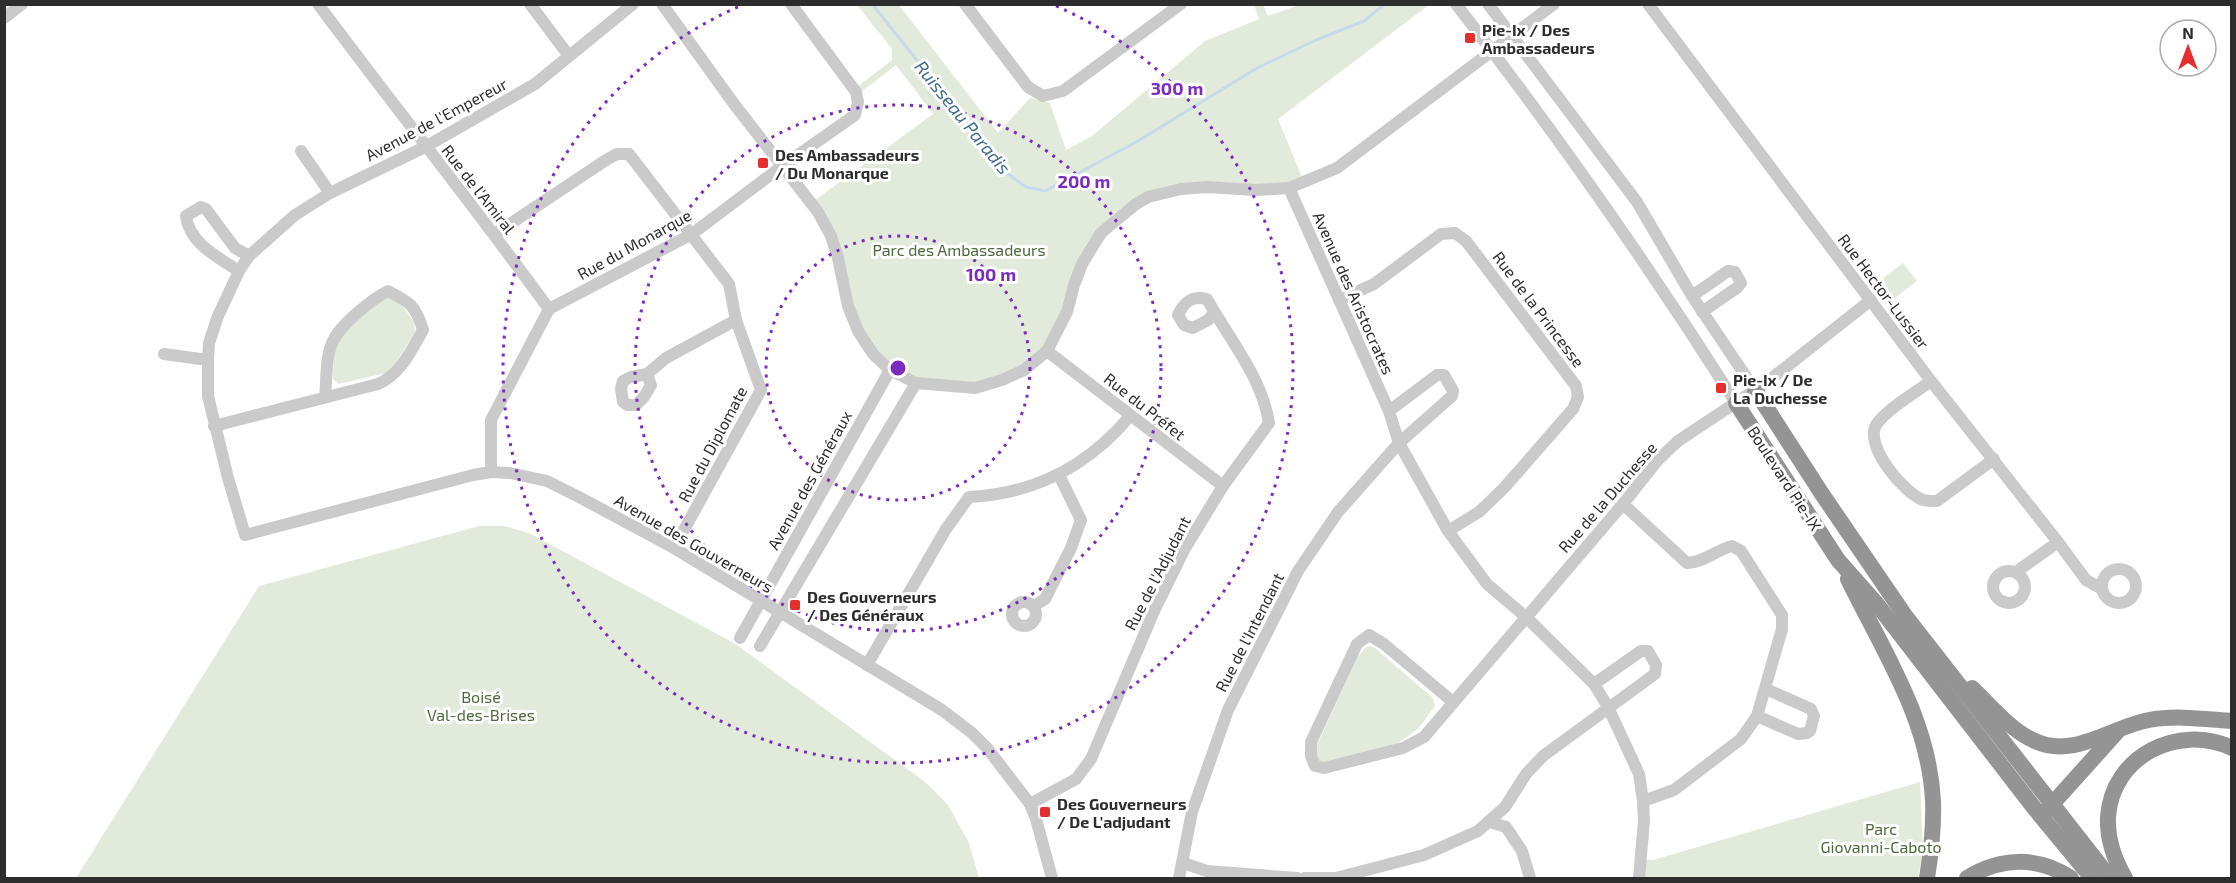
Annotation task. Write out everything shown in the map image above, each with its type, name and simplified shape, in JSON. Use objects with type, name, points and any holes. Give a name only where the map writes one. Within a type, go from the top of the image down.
[{"type":"highway","name":"Boulevard Pie-IX","points":[[1755,390],[1880,580],[2047,810],[2092,879]]},
{"type":"highway","name":"Boulevard Pie-IX","points":[[1736,403],[1838,560],[2047,810],[2110,879]]},
{"type":"highway","points":[[1782,475],[1789,465],[1803,465]]},
{"type":"highway","points":[[1838,560],[1905,693],[1924,742],[1931,776],[1933,808],[1927,879]]},
{"type":"highway","points":[[1937,658],[2016,729],[2035,741],[2052,747],[2064,747],[2158,718],[2232,721]]},
{"type":"highway","points":[[2047,810],[2117,731]]},
{"type":"highway","points":[[2125,879],[2111,846],[2108,817],[2115,789],[2127,769],[2145,753],[2175,741],[2202,740],[2232,748]]},
{"type":"highway","points":[[1967,879],[1998,864],[2018,861],[2046,866],[2070,879]]},
{"type":"street","points":[[4,18],[22,4]]},
{"type":"street","name":"Rue de l'Amiral","points":[[318,4],[425,147],[495,234],[549,309]]},
{"type":"street","points":[[530,4],[569,56]]},
{"type":"street","name":"Avenue de l'Empereur","points":[[245,535],[214,426],[208,396],[208,360],[212,334],[239,271],[249,256],[295,215],[330,193],[425,147],[536,84],[633,4]]},
{"type":"street","points":[[662,4],[781,167],[819,212],[831,236],[838,258],[848,306],[858,331],[873,354],[890,370],[916,383],[975,388],[1002,380],[1024,370],[1047,351],[1067,312],[1082,264],[1101,234],[1136,204],[1148,197],[1180,189],[1288,188],[1337,168],[1554,4]]},
{"type":"street","name":"Rue du Monarque","points":[[549,309],[692,234],[855,115],[858,102],[856,92],[791,4]]},
{"type":"street","points":[[965,4],[1028,87],[1043,96],[1063,91],[1181,4]]},
{"type":"street","name":"Boulevard Pie-IX","points":[[1456,4],[1493,51],[1656,278],[1736,403]]},
{"type":"street","name":"Boulevard Pie-IX","points":[[1488,4],[1637,202],[1702,312],[1755,390]]},
{"type":"street","name":"Rue Hector-Lussier","points":[[1648,4],[1931,381],[2086,580],[2102,589]]},
{"type":"street","points":[[301,152],[330,193]]},
{"type":"street","name":"Rue du Diplomate","points":[[495,234],[606,160],[617,154],[629,154],[729,284],[736,320],[761,390],[674,548]]},
{"type":"street","name":"Avenue des Aristocrates","points":[[1288,188],[1389,411],[1399,443],[1448,531],[1487,584],[1526,617],[1594,684],[1608,707],[1639,774],[1644,821],[1639,879]]},
{"type":"street","points":[[239,271],[204,249],[187,223],[186,216],[201,207],[206,209],[235,248],[249,256]]},
{"type":"street","name":"Rue de la Princesse","points":[[1339,300],[1374,284],[1441,234],[1455,233],[1466,241],[1576,386],[1578,397],[1573,409],[1504,488],[1479,512],[1448,531]]},
{"type":"street","points":[[1692,296],[1728,271],[1735,272],[1739,278],[1741,283],[1738,287],[1702,312]]},
{"type":"street","points":[[214,426],[378,384],[390,379],[406,360],[423,330],[418,312],[407,300],[388,291],[363,308],[340,330],[333,341],[329,355],[325,397]]},
{"type":"street","name":"Rue de la Duchesse","points":[[1453,702],[1384,644],[1369,635],[1357,644],[1311,742],[1311,756],[1315,766],[1324,768],[1403,748],[1424,737],[1623,504],[1650,469],[1671,448],[1694,429],[1755,390],[1871,300]]},
{"type":"street","points":[[491,472],[491,420],[549,309]]},
{"type":"street","name":"Rue de l'Adjudant","points":[[1030,804],[1076,779],[1091,759],[1155,609],[1184,550],[1223,486],[1269,423],[1267,408],[1253,376],[1215,313]]},
{"type":"street","points":[[647,374],[666,358],[736,320]]},
{"type":"street","name":"Rue du Préfet","points":[[1047,351],[1223,486]]},
{"type":"street","points":[[164,354],[208,360]]},
{"type":"street","name":"Avenue des Généraux","points":[[740,638],[890,370]]},
{"type":"street","points":[[1389,411],[1437,375],[1444,375],[1453,391],[1452,396],[1399,443]]},
{"type":"street","points":[[1931,381],[1887,414],[1875,427],[1873,442],[1882,459],[1905,488],[1923,500],[1937,501],[1994,459]]},
{"type":"street","points":[[760,646],[916,383]]},
{"type":"street","points":[[867,665],[946,529],[969,497],[1036,485],[1059,475],[1114,435],[1130,416]]},
{"type":"street","name":"Rue de l'Intendant","points":[[1179,879],[1191,812],[1228,710],[1298,572],[1338,512],[1399,443]]},
{"type":"street","name":"Avenue des Gouverneurs","points":[[245,535],[473,475],[491,472],[510,473],[547,481],[674,548],[942,710],[972,733],[1009,775],[1030,804],[1052,879]]},
{"type":"street","points":[[1034,606],[1045,599],[1071,548],[1081,520],[1059,475]]},
{"type":"street","points":[[1623,504],[1687,563],[1698,562],[1732,546],[1741,551],[1782,615],[1782,629],[1766,689],[1756,716],[1741,739],[1674,790],[1643,801]]},
{"type":"street","points":[[2016,572],[2058,542]]},
{"type":"street","points":[[1304,879],[1336,878],[1424,855],[1478,831],[1505,807],[1526,774],[1543,756],[1655,674],[1656,665],[1647,651],[1641,651],[1594,684]]},
{"type":"street","points":[[1756,716],[1798,734],[1807,734],[1810,731],[1814,716],[1811,709],[1766,689]]},
{"type":"street","points":[[1490,822],[1506,828],[1517,843],[1522,851],[1530,879]]},
{"type":"street","points":[[1183,863],[1207,875],[1297,879]]},
{"type":"green space","name":"Parc des Ambassadeurs","points":[[857,5],[899,5],[998,133],[1030,98],[1050,103],[1066,150],[1092,136],[1205,41],[1259,19],[1254,5],[1263,5],[1268,16],[1299,5],[1429,5],[1278,119],[1304,182],[1207,187],[1148,197],[1101,234],[1054,341],[1002,380],[949,386],[890,370],[858,331],[838,258],[811,203],[933,114],[896,65],[861,92],[857,87],[892,60],[892,49]]},
{"type":"green space","points":[[1903,263],[1917,281],[1886,305],[1872,287]]},
{"type":"green space","points":[[390,296],[397,298],[414,322],[415,332],[390,372],[339,384],[333,379],[334,354],[338,343],[358,319],[374,305]]},
{"type":"green space","name":"Boisé Val-des-Brises","points":[[479,526],[504,526],[529,533],[734,643],[924,781],[948,805],[969,843],[979,878],[76,878],[259,586]]},
{"type":"green space","points":[[1369,646],[1375,648],[1433,698],[1435,706],[1418,729],[1395,745],[1322,765],[1315,756],[1317,745],[1357,658]]},
{"type":"green space","name":"Parc Giovanni-Caboto","points":[[1920,782],[1923,851],[1918,878],[1639,878],[1641,859],[1653,860]]},
{"type":"waterway","name":"Ruisseau Paradis","points":[[872,4],[1008,174],[1026,187],[1045,191],[1138,141],[1257,68],[1316,40],[1364,21],[1385,4]]},
{"type":"place","name":"Pie-Ix / Des Ambassadeurs","points":[[1470,38]]},
{"type":"place","name":"Des Ambassadeurs / Du Monarque","points":[[763,163]]},
{"type":"place","name":"Pie-Ix / De La Duchesse","points":[[1721,388]]},
{"type":"place","name":"Des Gouverneurs / Des Généraux","points":[[795,605]]},
{"type":"place","name":"Des Gouverneurs / De L'adjudant","points":[[1045,812]]}]
